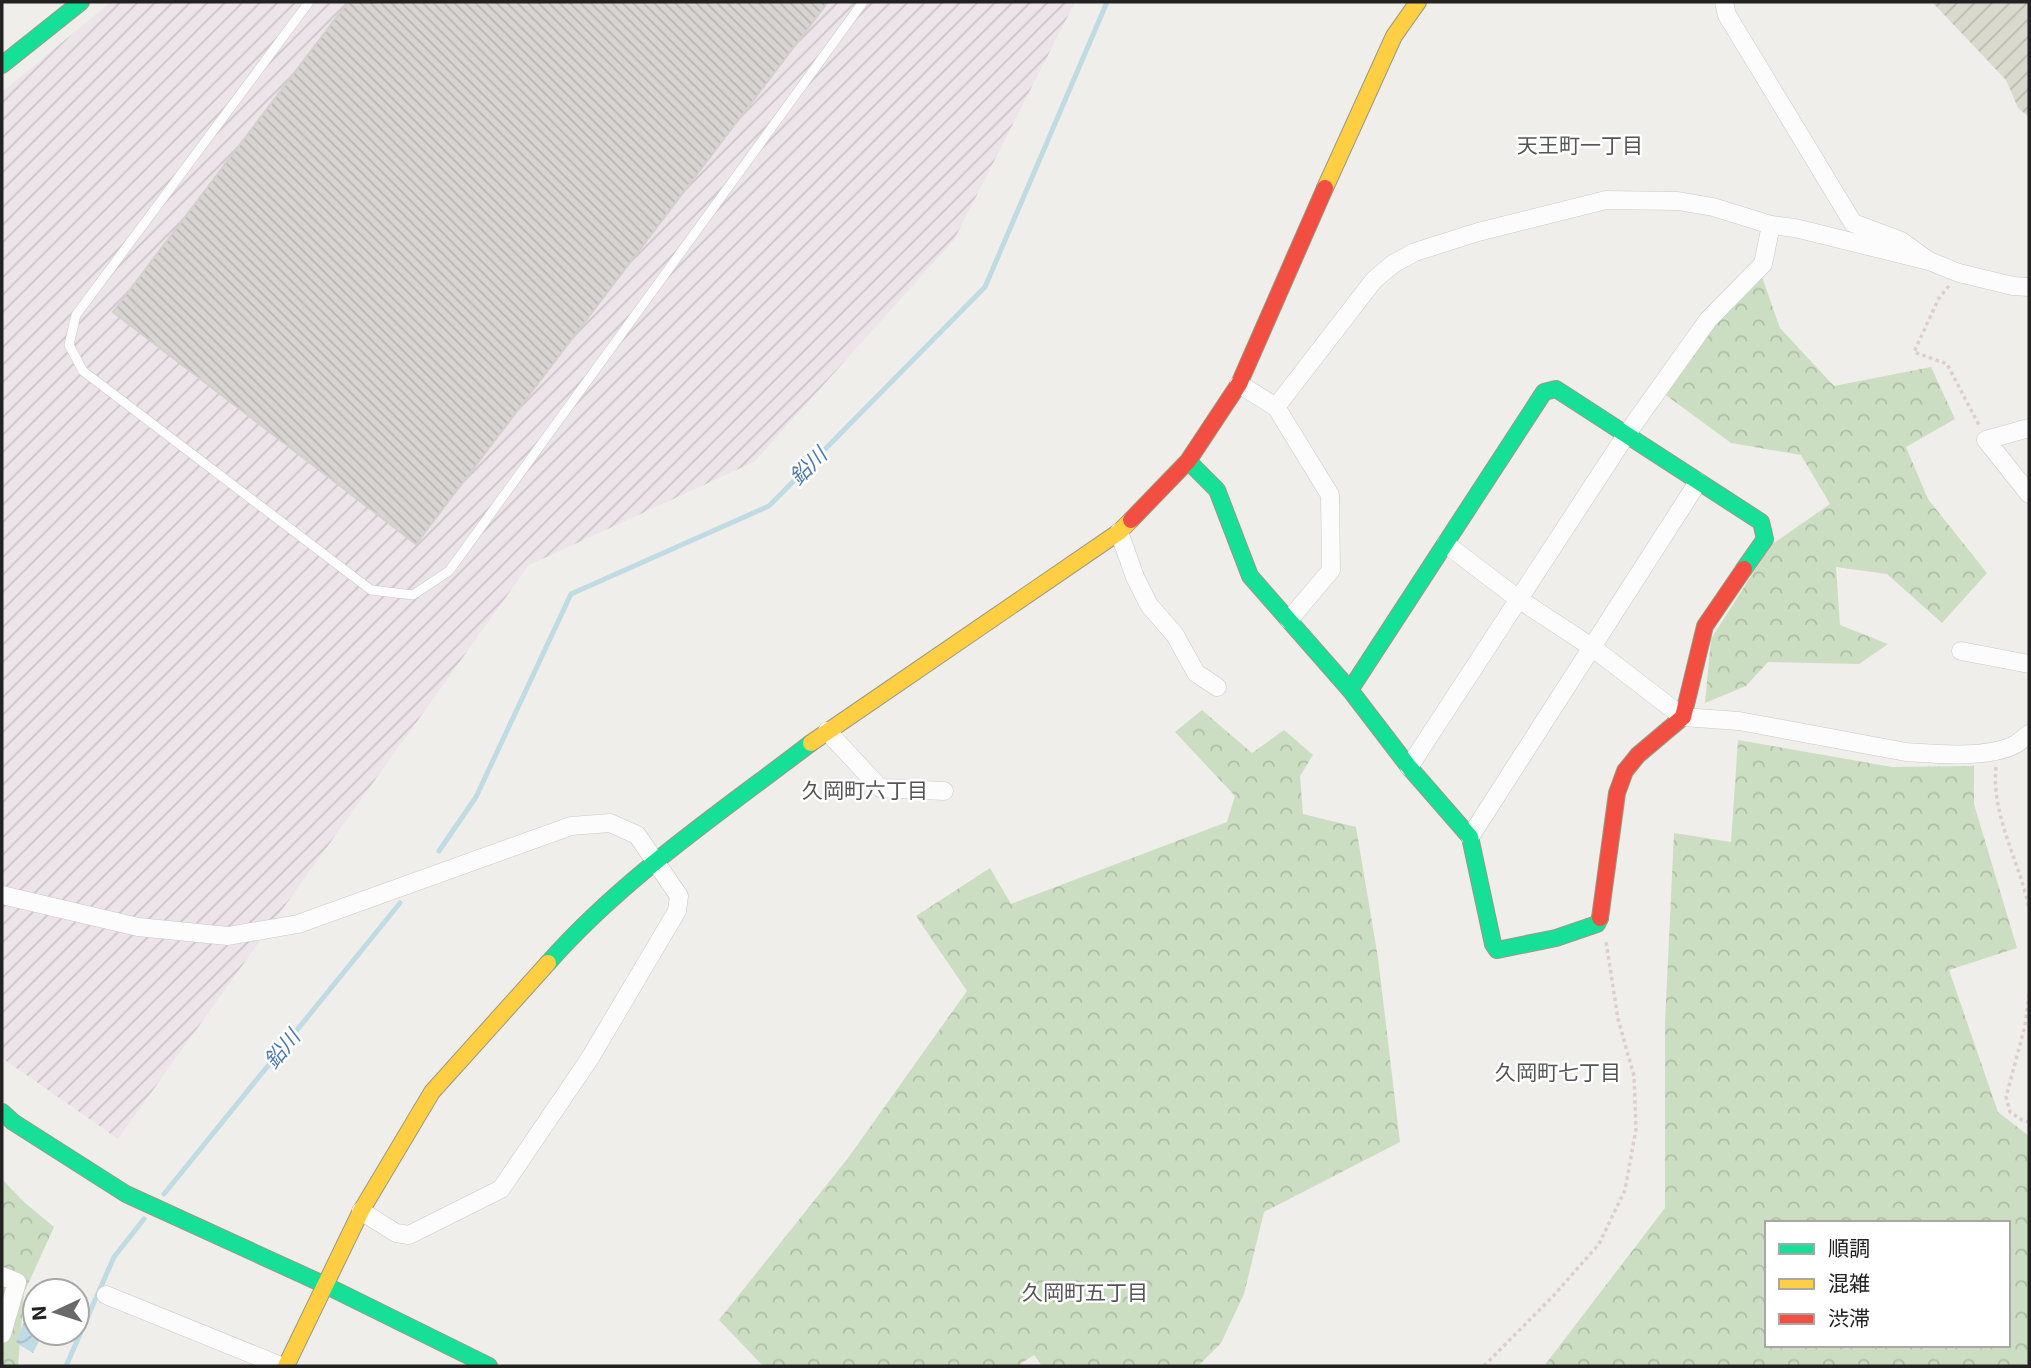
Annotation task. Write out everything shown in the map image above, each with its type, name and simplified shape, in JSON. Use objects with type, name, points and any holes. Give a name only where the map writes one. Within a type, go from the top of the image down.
[{"type":"street","points":[[2,65],[81,2]]},
{"type":"street","points":[[286,1366],[361,1211],[432,1092],[577,930],[655,862],[827,731],[1119,532],[1188,460],[1239,384],[1358,111],[1394,36],[1418,2]]},
{"type":"street","points":[[1730,6],[1853,223],[1901,241],[1930,261]]},
{"type":"street","points":[[1276,407],[1374,280],[1393,264],[1415,252],[1478,232],[1606,200],[1678,201],[1713,207],[1771,225],[1794,228],[1930,261],[1959,273],[2013,286],[2029,287]]},
{"type":"street","points":[[1409,767],[1626,435],[1708,320],[1763,264],[1771,225]]},
{"type":"street","points":[[1239,384],[1276,407],[1330,495],[1331,570],[1289,620]]},
{"type":"street","points":[[1188,460],[1217,489],[1250,576],[1350,690],[1409,767],[1470,837],[1493,944],[1497,950],[1556,938],[1597,924],[1601,915],[1617,793],[1625,771],[1638,755],[1683,717],[1705,626],[1765,539],[1761,522],[1556,389],[1544,392],[1350,690]]},
{"type":"street","points":[[2029,428],[1986,439],[2029,494]]},
{"type":"street","points":[[1470,837],[1698,482]]},
{"type":"street","points":[[1119,532],[1135,577],[1149,605],[1175,635],[1196,673],[1216,687]]},
{"type":"street","points":[[1446,544],[1517,598],[1593,648],[1683,717],[1738,722],[1906,752],[1998,751],[2017,744],[2029,734]]},
{"type":"street","points":[[1961,651],[2029,664]]},
{"type":"street","points":[[827,731],[880,788],[944,791]]},
{"type":"street","points":[[2,895],[138,927],[228,936],[298,924],[571,826],[610,823],[637,835],[679,896],[677,912],[590,1058],[500,1189],[409,1235],[396,1233],[361,1211]]},
{"type":"street","points":[[2,1112],[13,1122],[126,1194],[325,1285],[489,1366]]},
{"type":"street","points":[[2,1276],[17,1282],[2,1334]]},
{"type":"street","points":[[106,1295],[281,1366]]},
{"type":"lane","points":[[309,2],[76,315],[69,345],[83,371],[371,590],[413,595],[449,571],[863,2]]},
{"type":"path","points":[[1959,273],[1939,298],[1914,352],[1947,364],[1986,439]]},
{"type":"path","points":[[1998,751],[1994,786],[2003,828],[2025,887],[2029,909]]},
{"type":"path","points":[[1483,1366],[1555,1294],[1599,1244],[1625,1190],[1636,1129],[1634,1076],[1618,1019],[1601,915]]},
{"type":"path","points":[[2029,994],[2025,1026],[2006,1097],[2010,1112],[2022,1121],[2029,1122]]},
{"type":"shaded area","points":[[111,2],[1075,2],[954,240],[754,462],[529,565],[118,1139],[2,1058],[2,92]]},
{"type":"shaded area","points":[[1932,2],[2029,2],[2029,117],[2018,108],[2006,80]]},
{"type":"green space","points":[[1762,277],[1780,328],[1834,386],[1931,367],[1955,419],[1906,447],[1928,499],[1987,573],[1942,623],[1887,574],[1836,567],[1840,625],[1888,644],[1859,664],[1768,662],[1746,686],[1705,703],[1711,639],[1771,545],[1830,504],[1801,455],[1731,443],[1663,393],[1713,320]]},
{"type":"green space","points":[[1202,710],[1252,753],[1284,730],[1313,755],[1300,776],[1303,814],[1356,827],[1378,958],[1400,1142],[1264,1212],[1244,1294],[1221,1343],[1198,1366],[1042,1366],[1034,1355],[1017,1366],[763,1366],[719,1320],[848,1158],[967,991],[916,916],[990,868],[1011,904],[1227,822],[1235,796],[1175,732]]},
{"type":"green space","points":[[1738,740],[1892,767],[1974,766],[1974,804],[2017,948],[1949,970],[1998,1112],[2029,1136],[2029,1363],[2022,1366],[1544,1366],[1665,1208],[1665,1023],[1674,833],[1731,842]]},
{"type":"green space","points":[[2,1179],[54,1227],[31,1277],[21,1277],[18,1366],[2,1366]]},
{"type":"water","points":[[21,1330],[21,1346],[16,1343]]},
{"type":"water","points":[[23,1347],[36,1347],[33,1353]]},
{"type":"building","points":[[348,2],[828,2],[416,544],[113,312]]},
{"type":"waterway","name":"鉛川","points":[[439,851],[476,797],[571,594],[769,506],[985,287],[1107,2]]},
{"type":"waterway","name":"鉛川","points":[[164,1194],[400,903]]},
{"type":"waterway","name":"鉛川","points":[[66,1366],[114,1257],[144,1219]]},
{"type":"traffic: fast","points":[[2,65],[81,2]]},
{"type":"traffic: fast","points":[[1350,690],[1544,392],[1556,389],[1761,522],[1765,539],[1744,569]]},
{"type":"traffic: fast","points":[[1188,461],[1217,490],[1250,576],[1350,690],[1409,767],[1470,837],[1493,944],[1497,950],[1556,938],[1597,924],[1600,918]]},
{"type":"traffic: fast","points":[[548,963],[608,902],[641,874],[811,743]]},
{"type":"traffic: fast","points":[[2,1112],[13,1122],[126,1194],[325,1285],[489,1366]]},
{"type":"traffic: slow","points":[[1325,188],[1394,36],[1418,2]]},
{"type":"traffic: slow","points":[[811,743],[1119,532],[1131,520]]},
{"type":"traffic: slow","points":[[286,1366],[361,1211],[432,1092],[548,963]]},
{"type":"traffic: jam","points":[[1131,520],[1188,461],[1239,384],[1325,188]]},
{"type":"traffic: jam","points":[[1600,918],[1617,793],[1625,771],[1638,755],[1683,717],[1705,626],[1744,569]]},
{"type":"district","name":"天王町一丁目","points":[[1580,145]]},
{"type":"district","name":"久岡町六丁目","points":[[865,790]]},
{"type":"district","name":"久岡町七丁目","points":[[1558,1072]]},
{"type":"district","name":"久岡町五丁目","points":[[1085,1292]]}]
